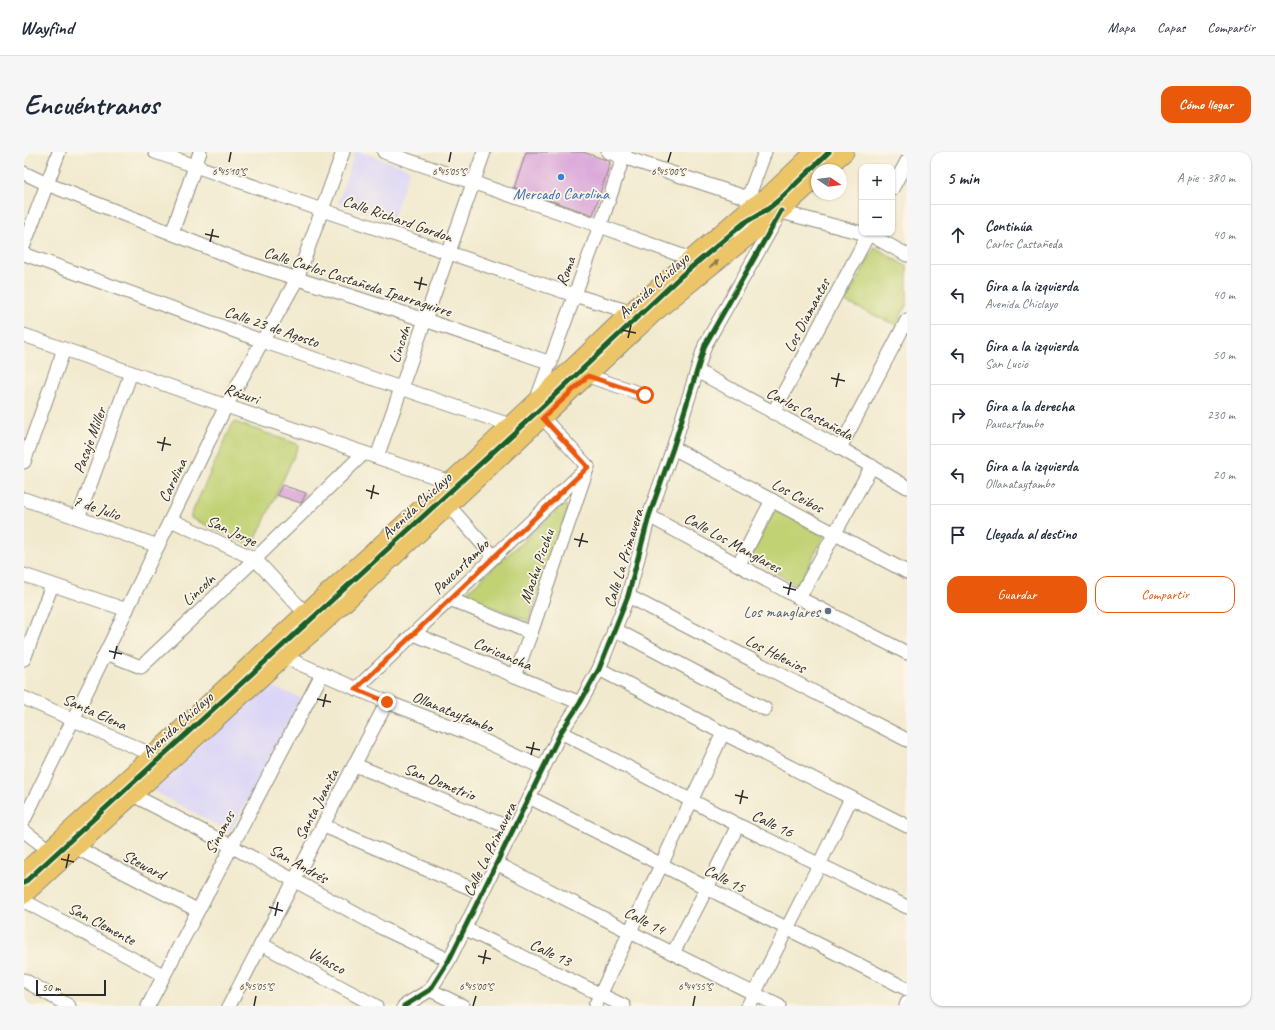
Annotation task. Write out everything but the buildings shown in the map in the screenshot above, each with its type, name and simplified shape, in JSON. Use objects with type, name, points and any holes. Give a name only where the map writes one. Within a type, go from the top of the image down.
[{"type":"main road","name":"Avenida Chiclayo","points":[[24,895],[284,657],[318,628],[519,438],[575,365],[630,312],[690,259],[747,205],[769,195],[814,152]]},
{"type":"main road","points":[[832,164],[845,152]]},
{"type":"main road","name":"Avenida Chiclayo","points":[[24,872],[153,756],[305,613],[450,482],[510,425],[539,410],[588,376],[652,315],[709,268],[774,210],[811,182]]},
{"type":"street","points":[[24,245],[59,152]]},
{"type":"street","name":"Calle Richard Gordon","points":[[155,152],[449,253],[630,312]]},
{"type":"street","points":[[172,233],[200,152]]},
{"type":"street","name":"Carolina","points":[[24,820],[226,406],[297,279],[343,152]]},
{"type":"street","points":[[384,152],[600,226],[690,259]]},
{"type":"street","name":"Lincoln","points":[[377,457],[484,152]]},
{"type":"street","points":[[608,152],[624,154],[747,205],[765,152]]},
{"type":"street","name":"Avenida Chiclayo","points":[[24,883],[539,410],[681,276],[744,223],[774,210],[780,199],[829,152]]},
{"type":"street","name":"Roma","points":[[539,410],[550,363],[600,226],[624,154]]},
{"type":"street","points":[[895,184],[907,161]]},
{"type":"street","name":"Calle Carlos Castañeda Iparraguirre","points":[[24,173],[47,184],[239,260],[425,320],[550,363]]},
{"type":"street","points":[[774,210],[859,231]]},
{"type":"street","name":"Calle La Primavera","points":[[430,990],[449,960],[561,732],[580,703],[599,669],[628,596],[650,516],[673,448],[704,346],[774,210]]},
{"type":"street","name":"Los Diamantes","points":[[773,413],[864,236]]},
{"type":"street","points":[[872,236],[907,255]]},
{"type":"street","name":"Calle 23 de Agosto","points":[[24,254],[262,341],[510,425]]},
{"type":"street","points":[[840,448],[907,320]]},
{"type":"street","name":"Rázuri","points":[[24,335],[226,406],[450,482]]},
{"type":"street","points":[[24,462],[64,349]]},
{"type":"street","name":"Carlos Castañeda","points":[[697,371],[907,486]]},
{"type":"street","name":"Pasaje Miller","points":[[78,518],[131,373]]},
{"type":"street","points":[[588,376],[645,395]]},
{"type":"street","points":[[539,410],[588,467]]},
{"type":"street","name":"Los Ceibos","points":[[673,448],[907,572]]},
{"type":"street","name":"Lincoln","points":[[106,653],[141,667],[364,453]]},
{"type":"street","points":[[799,598],[872,466]]},
{"type":"street","name":"Paucartambo","points":[[356,689],[588,467]]},
{"type":"street","name":"Machu Picchu","points":[[515,676],[588,467]]},
{"type":"street","name":"7 de Julio","points":[[24,499],[158,546]]},
{"type":"street","points":[[739,564],[772,500]]},
{"type":"street","points":[[448,506],[494,557]]},
{"type":"street","name":"Calle Los Manglares","points":[[650,516],[799,598],[907,653]]},
{"type":"street","name":"San Jorge","points":[[171,520],[255,559],[305,613]]},
{"type":"street","points":[[24,575],[127,610]]},
{"type":"street","points":[[25,654],[52,585]]},
{"type":"street","name":"Los Helenios","points":[[628,596],[907,740]]},
{"type":"street","points":[[450,599],[531,633]]},
{"type":"street","points":[[614,629],[765,709]]},
{"type":"street","name":"Coricancha","points":[[414,634],[580,703]]},
{"type":"street","name":"Ollanataytambo","points":[[284,657],[387,702],[465,732],[543,768]]},
{"type":"street","points":[[599,669],[907,826]]},
{"type":"street","name":"Sinamos","points":[[148,1006],[322,674]]},
{"type":"street","name":"Santa Elena","points":[[24,698],[153,756]]},
{"type":"street","name":"Santa Juanita","points":[[229,1006],[324,826],[387,702]]},
{"type":"street","name":"Calle 16","points":[[561,732],[738,825],[907,907]]},
{"type":"street","points":[[598,1000],[723,733]]},
{"type":"street","name":"San Demetrio","points":[[355,765],[513,829]]},
{"type":"street","name":"San Andrés","points":[[133,795],[382,928],[449,960]]},
{"type":"street","name":"Calle 15","points":[[529,797],[907,989]]},
{"type":"street","points":[[748,1006],[851,798]]},
{"type":"street","points":[[673,953],[738,825]]},
{"type":"street","points":[[324,826],[482,893]]},
{"type":"street","points":[[24,831],[49,850]]},
{"type":"street","name":"Steward","points":[[75,847],[197,910]]},
{"type":"street","name":"Calle 14","points":[[496,863],[630,932],[780,1006]]},
{"type":"street","name":"San Clemente","points":[[24,901],[164,975]]},
{"type":"street","name":"Calle 13","points":[[464,928],[598,1000],[624,1006]]},
{"type":"street","name":"Velasco","points":[[261,944],[376,1006]]},
{"type":"street","points":[[24,980],[69,1006]]},
{"type":"street","points":[[404,1006],[430,990],[463,1006]]},
{"type":"shaded area","points":[[355,152],[361,152],[410,169],[392,222],[338,203]]},
{"type":"shaded area","points":[[265,684],[301,698],[230,832],[152,790]]},
{"type":"green space","points":[[875,247],[907,267],[907,304],[896,325],[845,302]]},
{"type":"green space","points":[[235,422],[297,444],[298,447],[255,541],[249,545],[191,518],[191,515],[233,423]]},
{"type":"green space","points":[[563,505],[566,505],[568,508],[529,621],[467,597],[466,593]]},
{"type":"green space","points":[[775,510],[824,536],[798,586],[750,557]]},
{"type":"cycle path","points":[[24,883],[540,409],[681,276],[744,223],[768,209],[780,199],[829,152]]},
{"type":"cycle path","points":[[404,1006],[430,990],[449,960],[561,732],[580,703],[599,669],[628,596],[649,516],[673,448],[705,345],[781,211]]},
{"type":"place","name":"Mercado Carolina","points":[[561,177]]},
{"type":"place","name":"Los manglares","points":[[828,611]]},
{"type":"route","points":[[387,702],[356,689],[588,467],[543,418],[588,376],[645,395]]}]
